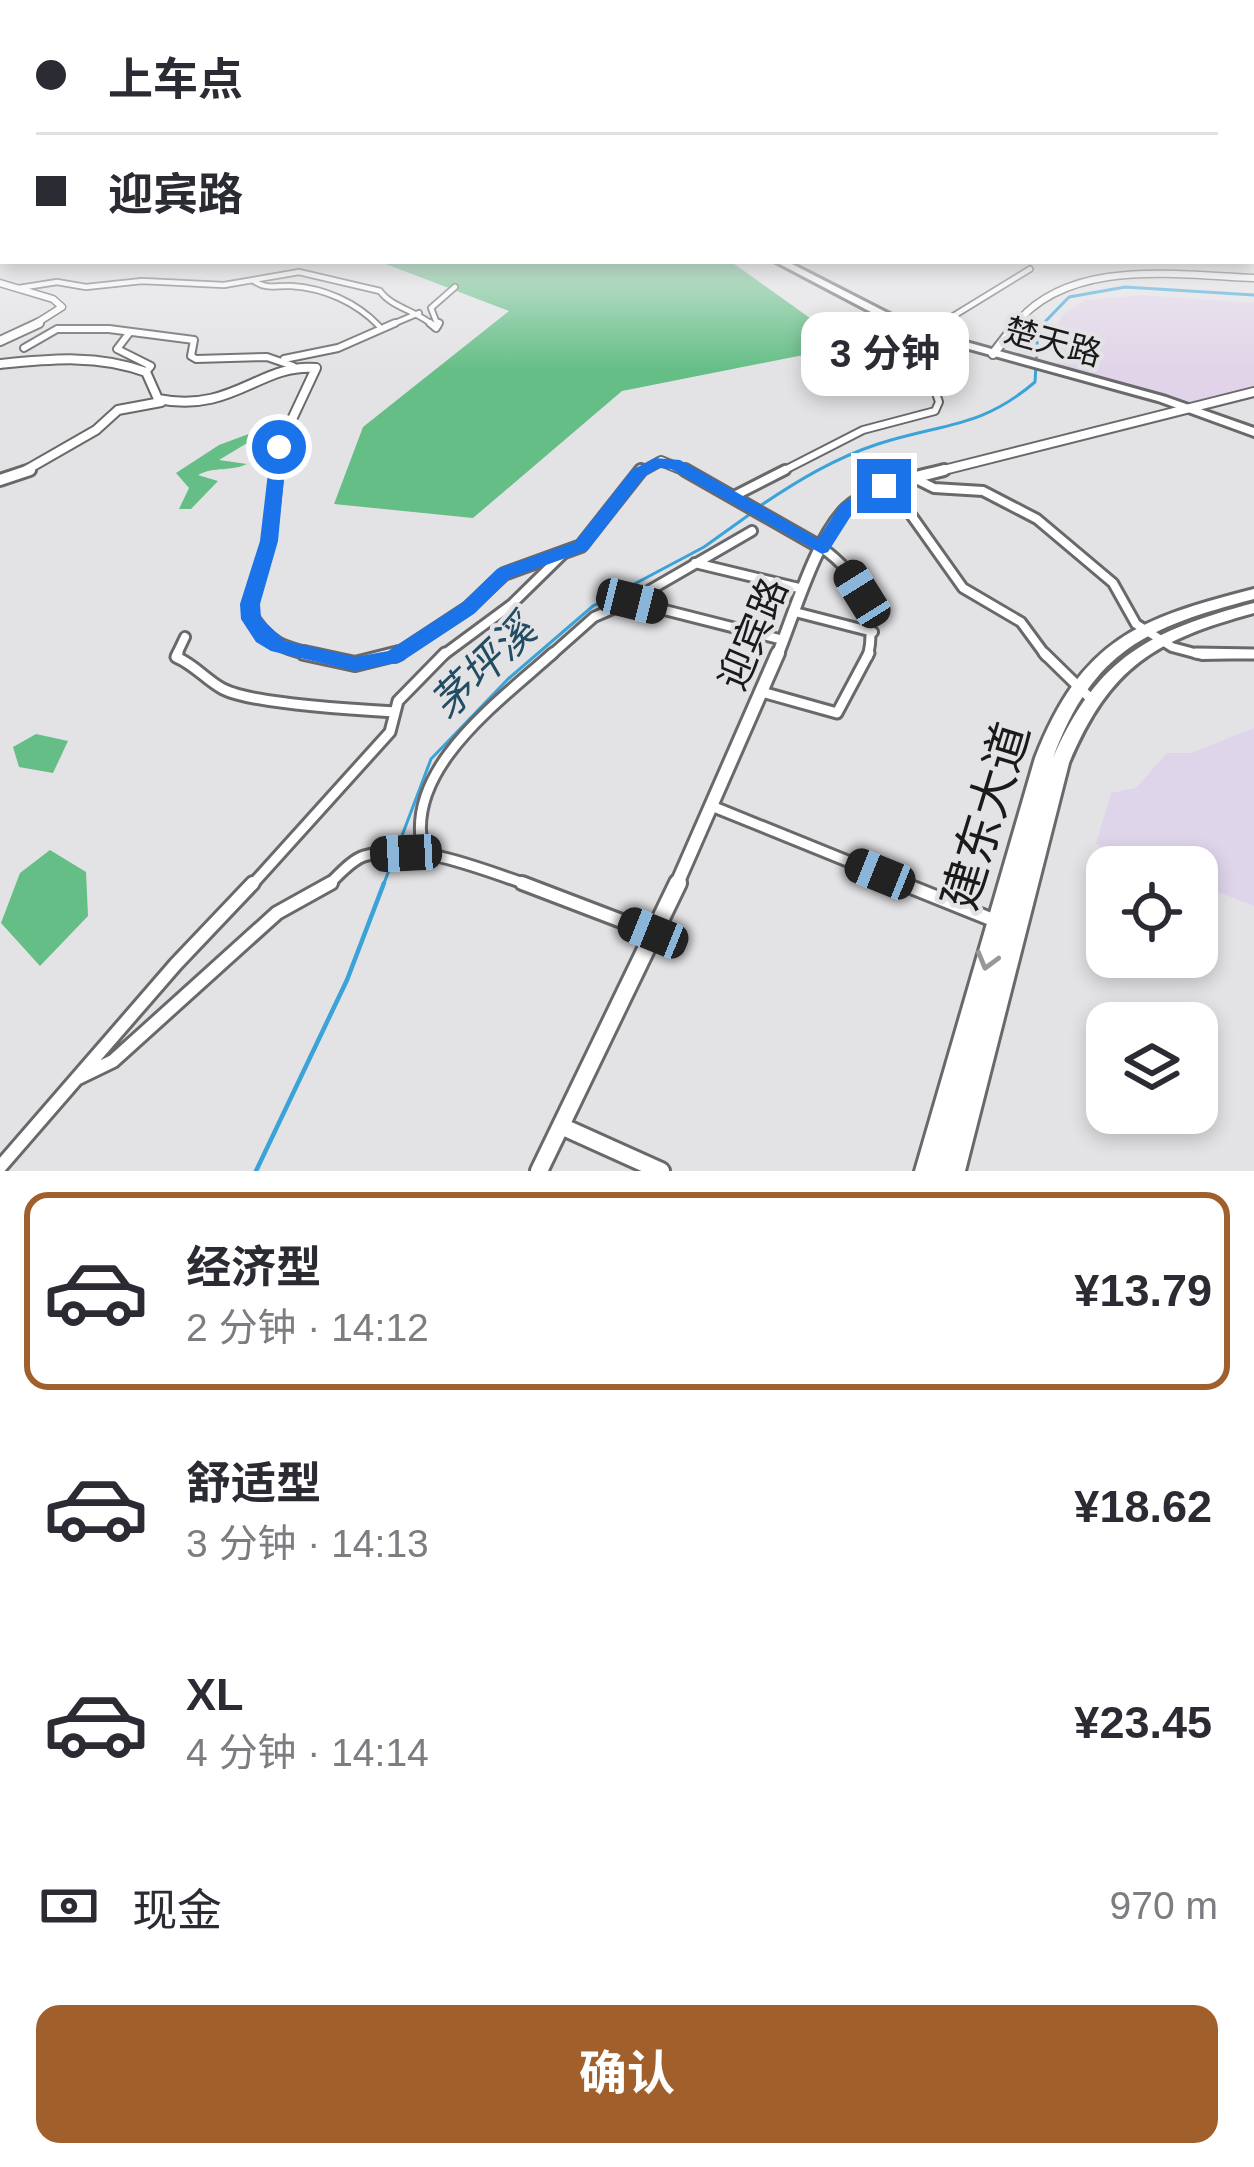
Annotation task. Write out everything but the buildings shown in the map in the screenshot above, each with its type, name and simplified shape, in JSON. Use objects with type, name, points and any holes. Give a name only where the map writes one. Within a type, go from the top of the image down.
[{"type":"highway","name":"楚天路","points":[[783,264],[872,313],[940,340],[1186,407],[1254,432]]},
{"type":"highway","name":"建东大道","points":[[928,1171],[1083,695],[1151,634],[1189,610],[1254,594]]},
{"type":"highway","name":"建东大道","points":[[1151,634],[1254,608]]},
{"type":"highway","name":"建东大道","points":[[956,1171],[1007,926]]},
{"type":"street","points":[[924,334],[1030,268]]},
{"type":"street","points":[[18,289],[57,282],[86,287],[142,281],[224,285],[299,272],[383,292],[388,302],[419,313],[431,326],[439,327],[431,308],[455,287]]},
{"type":"street","points":[[993,354],[1030,306],[1064,289],[1141,273],[1254,278]]},
{"type":"street","points":[[253,280],[264,288],[286,283],[320,291],[379,322],[379,328]]},
{"type":"street","points":[[0,283],[62,307],[50,318],[0,341]]},
{"type":"street","points":[[0,480],[33,469],[96,430],[118,410],[229,398],[288,363],[346,345],[419,313]]},
{"type":"street","points":[[23,348],[57,328],[130,332],[194,340],[191,356],[196,359],[288,363],[317,370],[279,447],[269,541],[250,604],[251,619],[270,642],[347,663],[386,660],[468,608],[504,574],[588,541],[638,473],[655,463],[672,463],[841,560],[862,594],[873,632],[862,673],[838,713],[761,692]]},
{"type":"street","points":[[0,364],[78,358],[146,372],[151,369],[146,362],[117,349],[130,332]]},
{"type":"street","points":[[736,499],[863,430],[935,411],[939,402],[928,370],[940,340]]},
{"type":"street","points":[[146,372],[154,396],[164,402]]},
{"type":"street","name":"迎宾路","points":[[539,1171],[714,807],[804,589],[839,517],[857,500],[913,478],[1254,392]]},
{"type":"street","points":[[913,478],[934,488],[982,491],[1037,519],[1113,584],[1126,614],[1187,653],[1254,654]]},
{"type":"street","points":[[909,512],[963,588],[1022,622],[1083,695]]},
{"type":"street","points":[[425,854],[417,829],[445,757],[478,721],[594,617],[632,601],[752,531]]},
{"type":"street","points":[[0,1167],[176,964],[338,794],[390,732],[395,712],[416,680],[466,635],[511,604],[562,554]]},
{"type":"street","points":[[693,562],[804,589]]},
{"type":"street","points":[[632,601],[784,640]]},
{"type":"street","points":[[795,612],[873,632]]},
{"type":"street","points":[[185,637],[176,657],[197,666],[224,690],[334,709],[395,712]]},
{"type":"street","points":[[714,807],[1007,926]]},
{"type":"street","points":[[76,1078],[127,1050],[277,913],[309,900],[352,860],[367,855],[425,854],[542,889],[653,933]]},
{"type":"street","points":[[561,1126],[661,1171]]},
{"type":"street","points":[[918,1171],[940,1129]]},
{"type":"shaded area","points":[[1142,295],[1254,303],[1254,391],[1184,404],[1059,369],[1053,330],[1064,314],[1085,300]]},
{"type":"shaded area","points":[[1254,728],[1254,906],[1218,892],[1218,846],[1096,844],[1111,793],[1136,788],[1167,753],[1191,753]]},
{"type":"green space","points":[[386,264],[734,264],[849,346],[622,391],[473,518],[334,504],[363,427],[509,311]]},
{"type":"green space","points":[[259,430],[264,433],[219,460],[247,464],[198,475],[218,481],[191,509],[179,509],[189,488],[176,473],[219,445]]},
{"type":"green space","points":[[36,734],[68,741],[53,773],[19,767],[13,747]]},
{"type":"green space","points":[[50,850],[86,872],[88,916],[40,966],[1,923],[20,873]]},
{"type":"waterway","name":"茅坪溪","points":[[760,506],[847,456],[978,417],[1015,397],[1035,382],[1038,329],[1069,297],[1125,287],[1254,295]]},
{"type":"waterway","name":"茅坪溪","points":[[383,886],[431,759],[508,679],[593,606],[704,547],[753,512]]},
{"type":"waterway","name":"茅坪溪","points":[[256,1171],[347,980],[384,883]]},
{"type":"route","points":[[279,447],[269,541],[250,604],[251,619],[263,637],[279,646],[355,664],[394,657],[468,608],[504,574],[581,546],[638,473],[655,463],[674,464],[822,548],[847,508],[884,486]]}]
